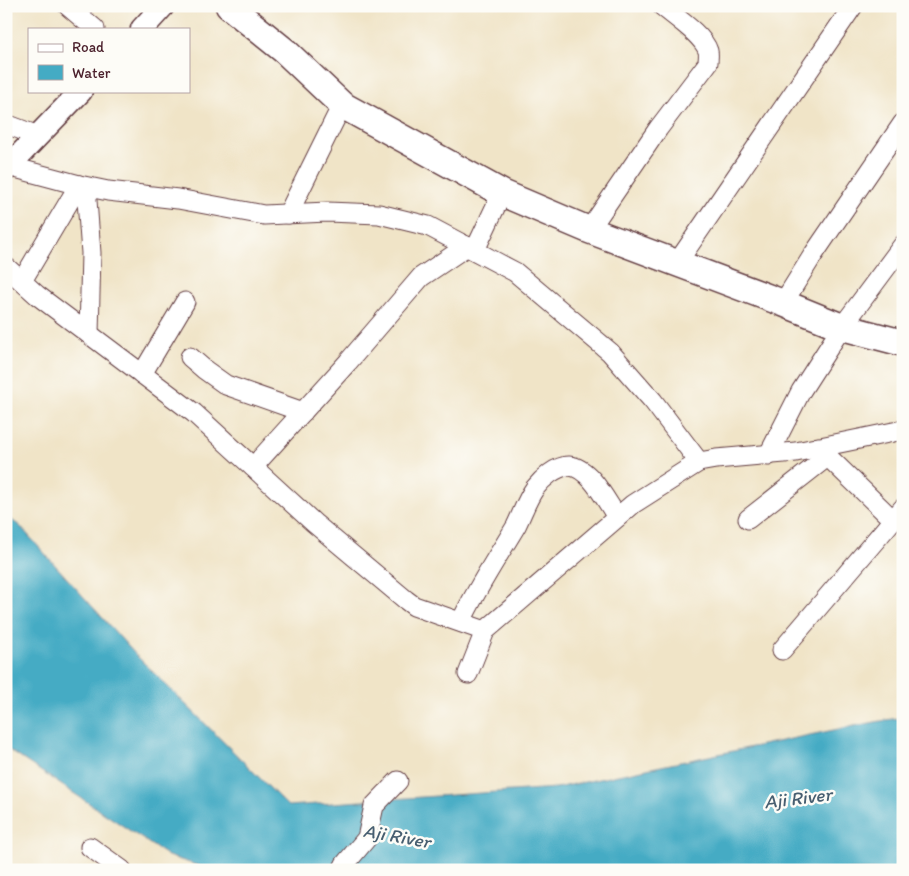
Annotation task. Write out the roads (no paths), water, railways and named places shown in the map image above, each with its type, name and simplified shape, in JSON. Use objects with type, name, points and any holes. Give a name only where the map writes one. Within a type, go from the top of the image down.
[{"type":"main road","points":[[229,6],[286,52],[342,105],[502,193],[589,230],[783,302],[842,327],[903,342]]},
{"type":"street","points":[[68,6],[94,28]]},
{"type":"street","points":[[143,28],[163,6]]},
{"type":"street","points":[[589,230],[658,129],[708,63],[709,53],[705,44],[662,6]]},
{"type":"street","points":[[677,263],[853,6]]},
{"type":"street","points":[[7,168],[80,92]]},
{"type":"street","points":[[288,214],[342,105]]},
{"type":"street","points":[[783,302],[903,123]]},
{"type":"street","points":[[6,124],[38,136]]},
{"type":"street","points":[[7,168],[108,191],[178,199],[264,215],[327,212],[379,214],[428,226],[515,272],[610,352],[653,401],[699,462]]},
{"type":"street","points":[[22,281],[83,186]]},
{"type":"street","points":[[83,186],[91,253],[89,334]]},
{"type":"street","points":[[253,467],[348,362],[421,277],[471,248],[502,193]]},
{"type":"street","points":[[768,456],[800,392],[842,327],[903,245]]},
{"type":"street","points":[[6,267],[37,295],[194,413],[314,523],[414,606],[485,631]]},
{"type":"street","points":[[142,374],[185,302]]},
{"type":"street","points":[[190,357],[204,370],[226,385],[303,412]]},
{"type":"street","points":[[468,674],[485,631],[617,517],[699,462],[716,458],[823,452],[903,430]]},
{"type":"street","points":[[782,650],[898,514],[823,452]]},
{"type":"street","points":[[748,519],[823,452]]},
{"type":"street","points":[[461,622],[471,600],[535,489],[560,467],[570,466],[582,470],[591,478],[617,517]]},
{"type":"street","points":[[342,870],[366,838],[374,806],[398,781]]},
{"type":"street","points":[[90,847],[122,870]]},
{"type":"water","name":"Aji River","points":[[6,516],[20,526],[136,655],[288,806],[556,788],[903,717],[903,870],[212,870],[168,856],[6,748]]}]
